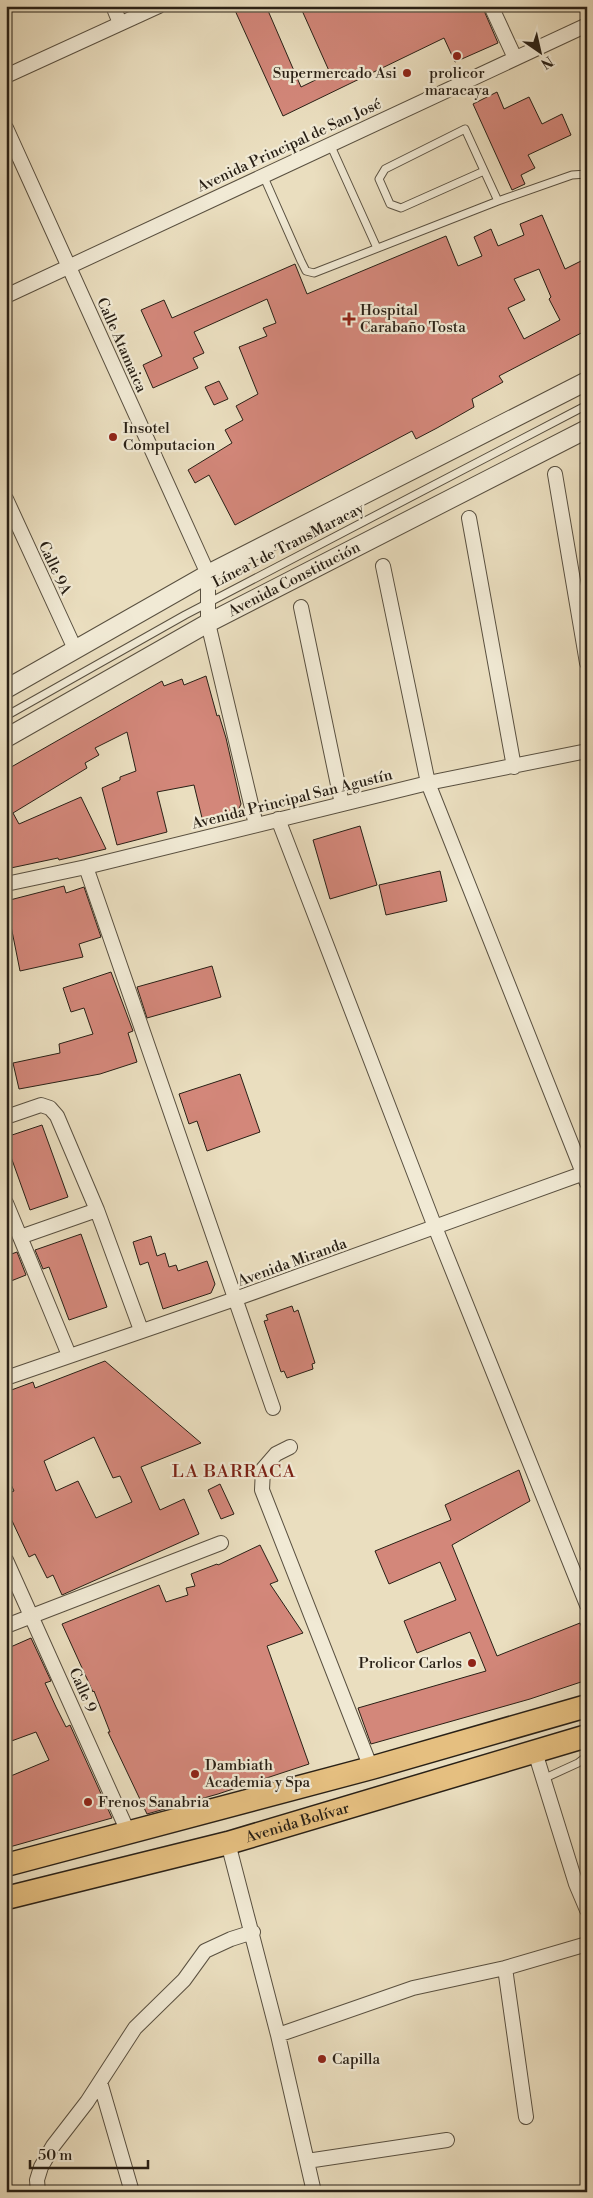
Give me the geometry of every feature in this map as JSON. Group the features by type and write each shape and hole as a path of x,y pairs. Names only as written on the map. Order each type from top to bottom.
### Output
{"main road":[{"name":"Avenida Bolívar","path":"6,1865 371,1768 587,1706"},
{"name":"Avenida Bolívar","path":"6,1898 228,1843 587,1736"}],"street":[{"path":"113,6 120,23"},
{"path":"6,76 159,6"},
{"path":"491,6 515,58"},
{"name":"Avenida Principal de San José","path":"6,296 587,25"},
{"name":"Calle Atamaica","path":"6,128 208,574"},
{"path":"6,689 208,574 587,381"},
{"name":"Avenida Constitución","path":"6,738 208,623 587,429"},
{"path":"555,474 587,663"},
{"name":"Calle 9A","path":"6,499 75,649"},
{"path":"469,518 514,767"},
{"path":"383,566 428,783 585,1176"},
{"path":"208,574 208,623 256,825"},
{"path":"300,607 342,804"},
{"name":"Avenida Principal San Agustín","path":"6,884 86,867 428,783 587,751"},
{"path":"278,819 436,1227 587,1605"},
{"path":"86,867 273,1408"},
{"path":"6,1117 41,1105 50,1108 57,1116 97,1210 142,1330"},
{"name":"Avenida Miranda","path":"6,1378 585,1176"},
{"path":"6,1203 68,1355"},
{"path":"20,1237 97,1210"},
{"path":"290,1446 276,1454 262,1469 262,1490 371,1768"},
{"path":"6,1626 220,1543"},
{"name":"Calle 9","path":"6,1560 128,1834"},
{"path":"535,1752 576,1884 587,1910"},
{"path":"228,1843 278,2035 314,2192"},
{"path":"38,2192 37,2180 53,2146 100,2082 135,2028 184,1980 205,1951 252,1932"},
{"path":"278,2035 412,1988 505,1968 587,1944"},
{"path":"505,1968 526,2117"},
{"path":"100,2082 132,2192"},
{"path":"307,2161 447,2140"}],"lane":[{"path":"484,171 401,208 390,204 379,179 385,169 466,129 498,201"},
{"path":"330,144 377,248"},
{"path":"263,175 306,270 314,274 498,201 572,174 587,174"},
{"name":"Línea 1 de TransMaracay","path":"6,716 208,602 587,405"},
{"path":"543,1779 578,1763 587,1756"}],"building":[{"path":"233,6 266,6 301,87 330,73 300,6 482,6 498,43 455,62 444,38 283,116"},
{"path":"497,92 504,109 529,97 542,124 562,114 571,135 528,155 535,168 521,175 525,184 512,190 473,104"},
{"path":"542,215 565,269 587,258 587,309 581,313 587,323 587,330 499,376 503,382 472,399 474,407 437,428 416,439 412,431 235,525 209,475 195,483 188,470 232,443 225,430 243,420 236,406 258,394 239,347 267,336 263,328 276,323 267,299 194,332 204,353 193,358 198,368 153,388 143,365 162,356 141,310 164,300 172,318 295,264 307,294 446,236 458,266 482,256 474,237 491,229 498,246 524,235 520,224","holes":["539,269 551,297 549,299 560,320 524,339 508,308 525,300 514,279"]},
{"path":"219,381 228,399 214,405 205,387"},
{"path":"206,676 217,716 219,715 226,738 241,804 237,813 203,822 194,785 157,792 167,832 117,845 102,788 120,780 120,777 136,771 127,732 95,748 99,755 85,763 87,768 13,813 19,824 81,797 106,849 59,860 58,858 6,869 6,770 162,681 164,686 182,679 184,685"},
{"path":"360,826 377,885 330,899 313,840"},
{"path":"440,871 447,901 386,915 379,885"},
{"path":"64,886 66,893 84,887 101,937 79,944 83,957 20,971 6,901"},
{"path":"212,966 221,997 147,1018 137,987"},
{"path":"111,972 133,1031 128,1033 137,1062 100,1074 19,1089 13,1063 60,1053 59,1044 93,1034 84,1008 71,1012 63,988"},
{"path":"240,1074 260,1132 207,1151 197,1121 189,1124 179,1094"},
{"path":"42,1125 68,1197 30,1210 6,1143 6,1137"},
{"path":"81,1234 107,1307 69,1320 49,1267 43,1269 35,1250"},
{"path":"151,1236 157,1256 165,1253 169,1267 176,1265 178,1271 207,1261 215,1284 211,1293 163,1309 148,1262 140,1265 133,1242"},
{"path":"17,1252 26,1275 6,1283 6,1256"},
{"path":"292,1306 294,1312 298,1310 315,1363 312,1364 313,1369 287,1378 284,1371 281,1372 264,1321 268,1320 266,1315"},
{"path":"105,1361 201,1443 141,1467 160,1510 184,1499 199,1534 62,1595 53,1575 47,1578 35,1554 29,1557 6,1508 6,1494 14,1491 6,1474 6,1392 33,1382 35,1388","holes":["94,1437 113,1478 120,1476 132,1502 96,1518 78,1481 56,1491 44,1461"]},
{"path":"519,1470 530,1501 452,1545 497,1656 580,1623 587,1640 587,1680 530,1699 371,1744 358,1708 486,1671 470,1632 417,1653 404,1621 456,1600 440,1562 389,1584 375,1551 451,1520 445,1505"},
{"path":"220,1484 234,1514 221,1519 208,1490"},
{"path":"260,1545 278,1581 270,1584 303,1633 267,1646 309,1764 218,1794 147,1814 108,1732 110,1732 94,1691 62,1624 159,1585 166,1602 188,1595 186,1588 195,1586 191,1574 218,1565"},
{"path":"31,1638 51,1681 45,1683 66,1727 70,1725 112,1818 6,1848 6,1778 49,1760 36,1732 6,1743 6,1649"}],"place":[{"name":"prolicor maracaya","path":"457,56"},
{"name":"Supermercado Asi","path":"407,73"},
{"name":"Hospital Carabaño Tosta","path":"349,319"},
{"name":"Insotel Computacion","path":"113,437"},
{"name":"Prolicor Carlos","path":"472,1663"},
{"name":"Dambiath Academia y Spa","path":"195,1774"},
{"name":"Frenos Sanabria","path":"88,1802"},
{"name":"Capilla","path":"322,2059"}],"district":[{"name":"LA BARRACA","path":"234,1471"}]}
